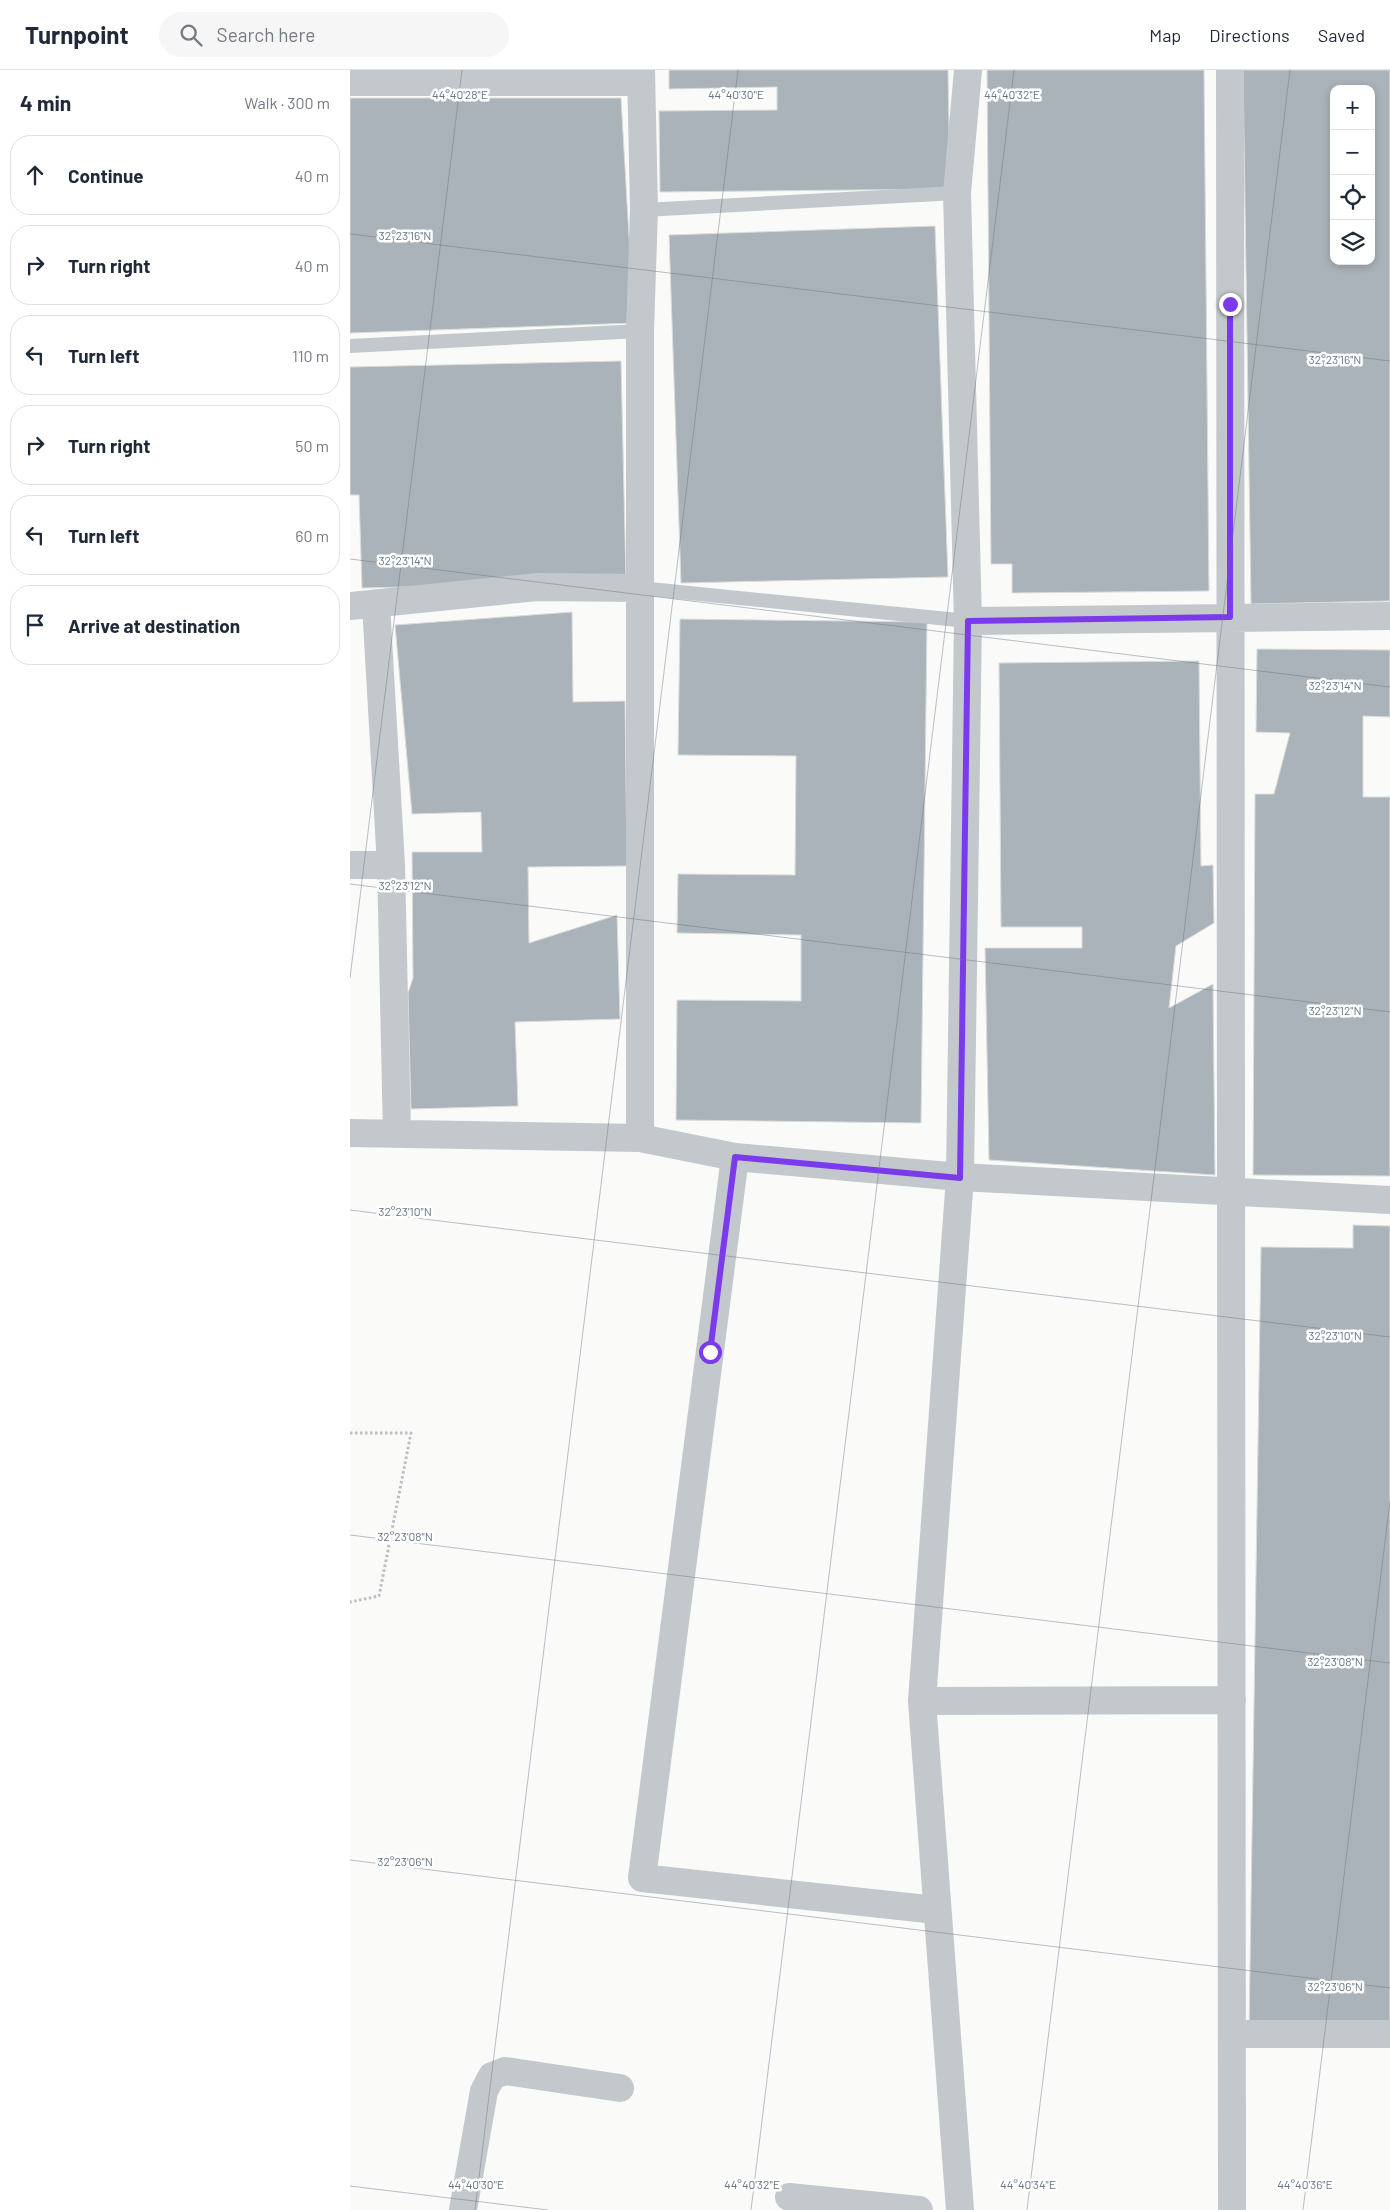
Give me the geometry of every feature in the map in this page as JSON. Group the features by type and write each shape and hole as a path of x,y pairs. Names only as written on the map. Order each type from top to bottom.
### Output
{"street":[{"path":"960,2210 936,1910 922,1701 960,1178 968,621 957,193 968,70"},
{"path":"1230,70 1232,2210"},
{"path":"362,78 641,76 644,210 640,331 640,1138"},
{"path":"397,1134 391,864 363,605 538,588 640,588"},
{"path":"968,621 1390,616"},
{"path":"350,864 391,864"},
{"path":"350,1133 640,1138 735,1157 960,1178 1390,1200"},
{"path":"735,1157 642,1878 936,1910"},
{"path":"922,1701 1232,1700"},
{"path":"1232,2034 1390,2034"},
{"path":"463,2210 484,2091 492,2076 505,2071 620,2088"},
{"path":"790,2197 919,2210"}],"lane":[{"path":"644,210 957,193"},
{"path":"350,346 640,331"},
{"path":"640,588 968,621"}],"path":[{"path":"350,1433 411,1433 379,1596 350,1602"}],"building":[{"path":"669,70 948,70 950,189 660,192 659,111 777,110 777,87 669,89"},
{"path":"987,70 1204,70 1209,591 1012,593 1012,564 991,564"},
{"path":"1243,70 1390,70 1390,601 1251,604"},
{"path":"350,98 621,98 634,323 350,333"},
{"path":"935,226 948,577 681,583 669,235"},
{"path":"621,361 626,582 362,588 359,495 350,495 350,367"},
{"path":"572,612 573,702 625,701 627,866 528,867 529,943 617,915 620,1019 515,1022 518,1106 411,1109 408,993 413,978 412,852 482,852 481,812 412,814 395,625"},
{"path":"680,619 927,622 921,1123 676,1120 677,1000 801,1001 801,935 677,933 678,874 795,875 796,756 678,755"},
{"path":"1257,649 1390,650 1390,717 1363,716 1363,797 1390,797 1390,1176 1253,1175 1255,794 1274,794 1290,733 1256,732"},
{"path":"1199,661 1201,866 1213,865 1214,923 1176,946 1169,1008 1213,984 1215,1175 989,1160 985,948 1082,948 1082,927 1001,927 999,663"},
{"path":"1353,1225 1390,1226 1390,2032 1249,2030 1261,1247 1353,1248"}],"route":[{"path":"710,1352 735,1157 960,1178 968,621 1230,617 1230,304"}]}
